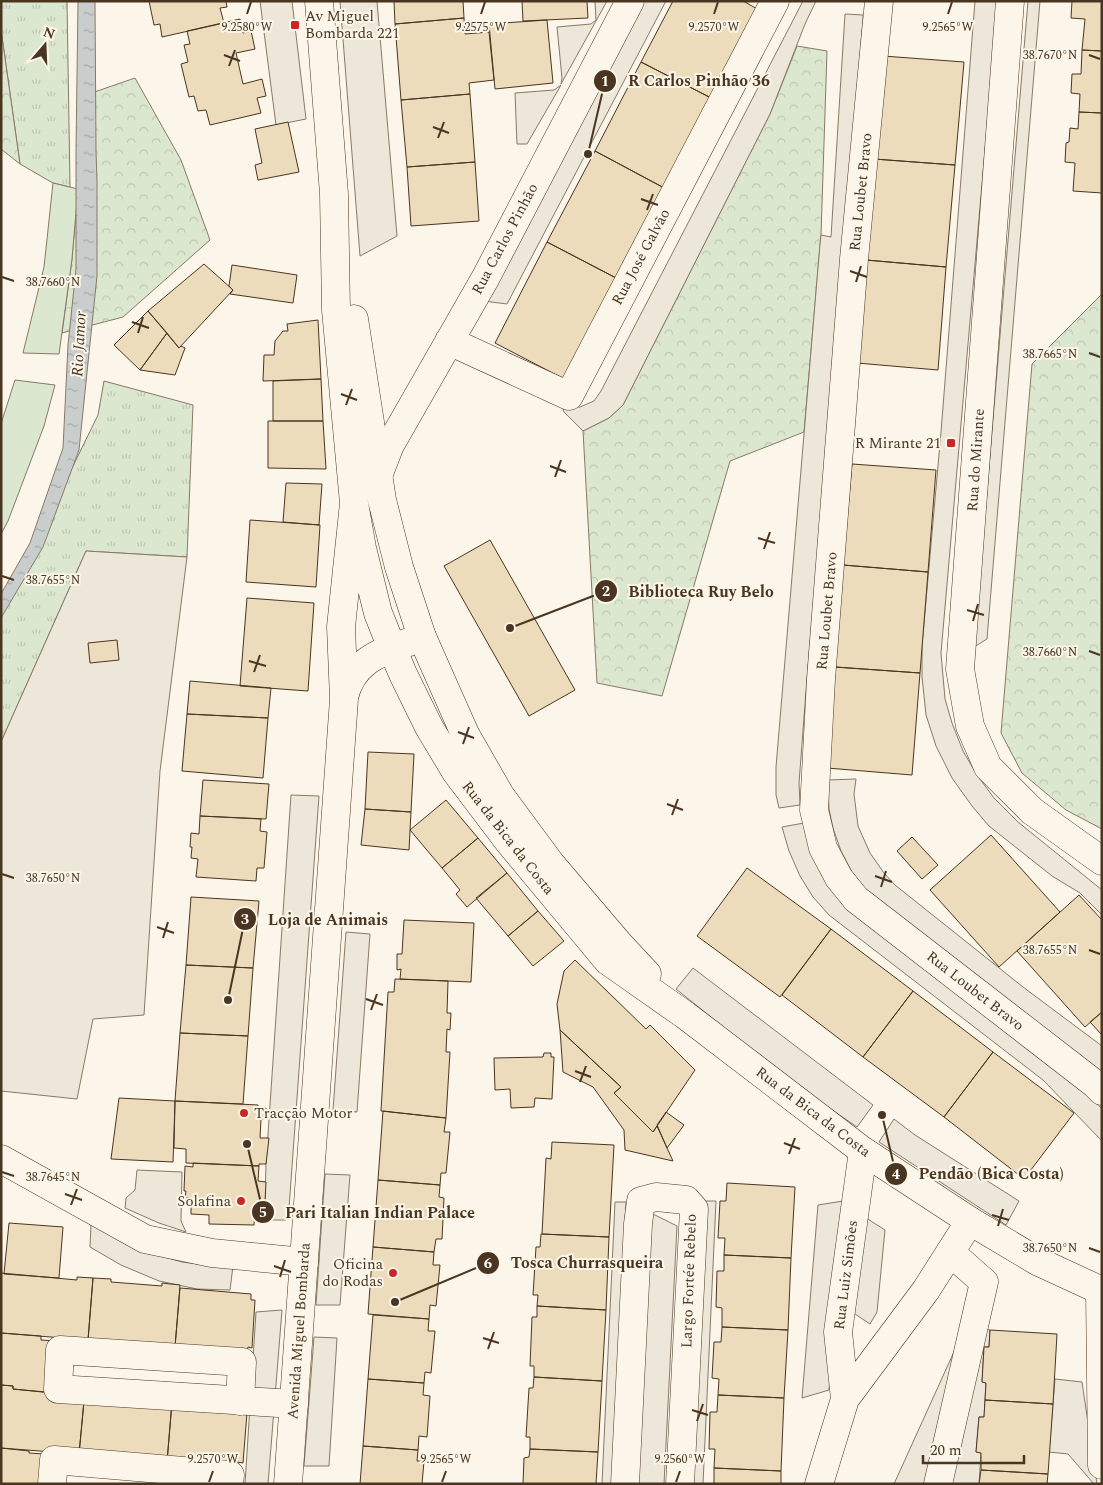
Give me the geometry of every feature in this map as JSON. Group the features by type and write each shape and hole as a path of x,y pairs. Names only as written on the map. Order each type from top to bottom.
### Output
{"street":[{"name":"Avenida Miguel Bombarda","path":"320,1 334,194 336,310 354,504 362,548 378,613 392,648"},
{"name":"Rua Carlos Pinhão","path":"378,476 390,445 486,277 630,1"},
{"name":"Rua José Galvão","path":"449,341 569,396 775,1"},
{"name":"Rua Loubet Bravo","path":"879,1 854,259 821,679 814,810 824,848 839,878 856,899 1096,1084 1102,1091"},
{"name":"Rua do Mirante","path":"1010,1 960,669 970,726 988,767 1032,811 1102,861"},
{"name":"Avenida Miguel Bombarda","path":"334,194 382,500 399,567 422,636 392,648 360,665 352,676 344,699"},
{"name":"Avenida Miguel Bombarda","path":"288,1484 344,699 341,627 354,504"},
{"name":"Rua da Bica da Costa","path":"422,636 465,734 500,795 552,864 619,944 685,1015"},
{"name":"Rua da Bica da Costa","path":"392,648 429,727 456,772 509,842 608,961 685,1015 863,1151 970,1221 1037,1261 1101,1291"},
{"name":"Rua Luiz Simões","path":"845,1399 838,1332 863,1151"},
{"path":"1,1160 145,1239 212,1253 304,1262"},
{"name":"Largo Fortée Rebelo","path":"625,1484 638,1224 641,1201 656,1197 686,1200 694,1209 680,1484"},
{"name":"Rua Luiz Simões","path":"819,1484 845,1399 926,1290 970,1221"},
{"path":"938,1484 984,1282 950,1252"},
{"path":"1101,1291 1102,1459"},
{"path":"838,1332 860,1355 876,1355"},
{"path":"240,1401 242,1362 60,1350 58,1389 240,1401 294,1404"},
{"path":"52,1484 54,1460 230,1475 229,1484"}],"green space":[{"path":"1,1 67,1 70,187 53,183 20,164 1,30"},
{"path":"1,30 20,164 1,149"},
{"path":"797,46 827,51 821,235 804,432 730,461 662,696 597,683 583,431 609,418 623,405 770,114"},
{"path":"135,78 181,160 210,240 123,317 62,333 72,259 78,189 80,97"},
{"path":"53,183 78,189 72,259 59,354 23,353 44,267"},
{"path":"1102,294 1102,829 1066,810 1022,773 1001,733 1032,364"},
{"path":"15,380 55,385 44,426 8,521 1,534 1,424"},
{"path":"104,381 193,405 187,557 86,551 1,742 1,613 98,415"}],"shaded area":[{"path":"260,1 292,1 306,119 276,125"},
{"path":"340,1 377,1 397,236 360,256"},
{"path":"595,1 607,1 561,84 557,27 591,24 596,20"},
{"path":"641,1 666,1 507,304 484,301"},
{"path":"803,1 816,1 805,24 770,114 623,405 609,418 583,431 564,412 566,404 580,407 594,401 601,391"},
{"path":"975,1 998,1 941,653 945,699 963,751 977,775 994,798 1018,822 1102,890 1102,915 1080,893 1052,876 989,826 952,778 936,746 926,715 922,677 922,646"},
{"path":"1028,1 1040,1 987,639 974,647"},
{"path":"845,14 863,15 863,20 806,691 799,783 800,805 779,808 776,795 776,767 820,244 821,235 831,237"},
{"path":"561,85 527,144 517,144 515,93 554,90"},
{"path":"86,551 187,557 160,771 144,1015 93,1019 77,1099 1,1091 1,742"},
{"path":"856,779 854,794 858,826 870,853 884,873 895,885 1023,987 1102,1046 1102,1075 866,890 852,872 841,851 829,809 828,780"},
{"path":"291,795 319,796 289,1208 286,1220 263,1220 265,1201"},
{"path":"804,823 809,844 1092,1098 1102,1109 1102,1141 1043,1080 829,915 813,897 800,876 789,851 782,827"},
{"path":"346,932 370,934 357,1112 333,1110"},
{"path":"693,968 873,1105 857,1127 800,1088 676,989"},
{"path":"894,1119 915,1135 1019,1201 1006,1225 879,1142"},
{"path":"137,1170 182,1172 181,1221 186,1232 159,1223 125,1208 126,1198 135,1190"},
{"path":"325,1174 350,1175 340,1305 316,1305"},
{"path":"702,1201 716,1201 703,1484 689,1484"},
{"path":"843,1201 829,1390 802,1398 818,1205"},
{"path":"615,1202 626,1202 613,1484 602,1484"},
{"path":"651,1213 677,1226 664,1484 638,1484"},
{"path":"860,1214 885,1230 877,1312 870,1324 852,1312"},
{"path":"91,1224 161,1256 182,1262 233,1266 230,1290 197,1289 159,1281 121,1265 90,1247"},
{"path":"282,1310 268,1484 245,1484 256,1312"},
{"path":"967,1323 990,1330 989,1347 984,1347 982,1382 986,1383 984,1417 979,1417 976,1452 981,1453 979,1484 894,1484"},
{"path":"314,1337 337,1338 329,1466 304,1466"},
{"path":"1055,1379 1082,1382 1097,1484 1094,1484 1068,1454 1049,1452"}],"water":[{"name":"Rio Jamor","path":"78,1 95,1 97,182 97,276 79,450 43,547 1,618 1,594 30,543 63,448 68,345 76,269"}],"building":[{"path":"149,1 226,1 227,7 220,8 224,23 162,37 160,24 154,25"},
{"path":"394,1 463,1 464,18 395,24"},
{"path":"522,1 587,1 588,18 523,21"},
{"path":"673,1 743,1 761,11 715,100 641,62"},
{"path":"1072,1 1102,1 1102,51 1082,50 1085,19 1071,18"},
{"path":"464,18 465,34 489,32 494,80 469,83 470,94 401,100 395,24"},
{"path":"240,19 243,33 251,31 255,49 236,53 243,84 262,79 266,96 257,98 261,113 210,125 206,110 198,111 194,96 189,97 181,64 188,62 184,45 190,44 187,31"},
{"path":"547,20 553,83 495,89 489,24"},
{"path":"1082,50 1102,51 1102,113 1079,112 1080,94 1071,93 1072,74 1081,74"},
{"path":"883,56 964,62 955,165 874,159"},
{"path":"641,62 715,100 668,190 595,151"},
{"path":"470,94 475,162 407,167 401,100"},
{"path":"1079,112 1102,113 1102,193 1073,191 1075,163 1065,162 1066,143 1069,142 1070,128 1078,129"},
{"path":"288,122 299,172 258,180 255,165 262,163 255,129"},
{"path":"595,151 668,190 620,280 547,242"},
{"path":"874,159 955,165 946,267 866,260"},
{"path":"475,162 479,221 411,226 407,167"},
{"path":"547,242 620,280 568,381 495,343"},
{"path":"866,260 946,267 938,370 857,363"},
{"path":"204,264 233,290 179,348 148,311"},
{"path":"232,265 297,275 293,303 230,294 233,290 229,286"},
{"path":"148,311 167,333 140,370 114,345"},
{"path":"318,320 321,379 263,381 264,355 274,355 275,341 283,331 288,331 287,324"},
{"path":"167,333 179,348 181,346 185,348 175,375 140,370"},
{"path":"321,379 323,421 273,421 273,381"},
{"path":"268,421 323,421 326,469 268,468"},
{"path":"852,464 936,470 928,572 843,565"},
{"path":"286,483 322,484 319,525 283,522"},
{"path":"250,520 320,525 316,587 246,582"},
{"path":"490,540 575,690 529,716 444,566"},
{"path":"843,565 928,572 920,673 835,667"},
{"path":"247,598 314,603 308,691 240,686"},
{"path":"117,640 119,660 90,663 88,643"},
{"path":"835,667 920,673 912,775 827,768"},
{"path":"190,681 271,688 268,718 187,714"},
{"path":"187,714 268,718 263,778 182,771"},
{"path":"368,752 414,754 411,812 365,809"},
{"path":"203,780 269,784 266,819 200,816"},
{"path":"446,800 478,838 442,868 410,830"},
{"path":"365,809 411,812 409,850 361,845"},
{"path":"200,816 261,819 260,831 267,832 264,868 257,868 256,881 196,877 198,859 191,858 192,847 190,847 191,833 199,834"},
{"path":"991,835 1060,912 999,967 930,890"},
{"path":"912,837 938,865 922,879 897,851"},
{"path":"478,838 507,873 467,907 456,894 460,890 442,868"},
{"path":"747,868 831,929 780,997 697,936"},
{"path":"507,873 538,911 508,936 476,898"},
{"path":"1079,895 1102,920 1102,1012 1085,1027 1017,951"},
{"path":"191,897 259,901 253,968 186,965"},
{"path":"538,911 564,941 533,966 508,936"},
{"path":"404,920 474,923 471,982 400,979 401,969 397,970 397,954 402,954"},
{"path":"831,929 913,991 863,1057 782,995"},
{"path":"575,960 646,1029 650,1025 695,1070 653,1132 614,1093 621,1087 560,1030 557,1004 564,971"},
{"path":"186,965 253,968 248,1036 180,1033"},
{"path":"395,979 448,981 447,1013 451,1013 450,1030 447,1029 446,1052 450,1052 446,1118 381,1111 388,992 394,992"},
{"path":"913,991 993,1052 944,1117 863,1057"},
{"path":"1102,1012 1102,1035 1090,1022"},
{"path":"560,1030 621,1087 614,1093 653,1132 657,1126 673,1161 625,1150 624,1130 593,1087 563,1072"},
{"path":"180,1033 248,1036 243,1104 175,1101"},
{"path":"993,1052 1074,1113 1024,1179 944,1117"},
{"path":"544,1053 551,1053 551,1057 554,1057 552,1099 535,1098 534,1107 511,1108 510,1089 495,1090 494,1058 543,1057"},
{"path":"119,1098 175,1101 173,1162 111,1159"},
{"path":"175,1101 258,1105 258,1108 266,1108 265,1119 261,1119 260,1138 269,1138 266,1164 259,1164 259,1166 186,1163 186,1149 174,1148"},
{"path":"383,1111 446,1118 444,1132 450,1132 446,1173 441,1173 440,1185 378,1180"},
{"path":"666,1112 684,1125 667,1148 657,1125"},
{"path":"552,1142 614,1145 609,1237 542,1234 546,1158 551,1159"},
{"path":"193,1163 259,1166 258,1181 266,1182 265,1202 263,1202 263,1209 255,1208 254,1225 209,1224 209,1215 191,1214 191,1198 185,1198 186,1191 184,1191 185,1166 193,1167"},
{"path":"378,1180 440,1185 439,1197 444,1198 442,1239 436,1239 434,1252 373,1247"},
{"path":"727,1183 795,1187 791,1258 724,1255 725,1238 718,1238 720,1201 726,1201"},
{"path":"9,1223 63,1227 59,1278 4,1274"},
{"path":"541,1234 609,1237 606,1310 537,1306 538,1295 533,1295 536,1247 540,1247"},
{"path":"373,1247 434,1252 433,1265 440,1265 436,1306 430,1305 429,1319 368,1314"},
{"path":"724,1255 791,1258 788,1330 722,1327 722,1308 716,1307 717,1271 724,1271"},
{"path":"1,1273 77,1280 77,1277 93,1278 88,1340 1,1333"},
{"path":"93,1278 111,1279 111,1282 162,1286 162,1283 180,1285 175,1347 88,1340"},
{"path":"180,1288 251,1294 251,1300 255,1300 252,1348 248,1347 247,1353 175,1347"},
{"path":"537,1306 606,1310 602,1381 534,1377 534,1366 530,1366 532,1317 537,1317"},
{"path":"373,1315 429,1319 428,1331 435,1331 431,1373 425,1372 424,1383 368,1379"},
{"path":"722,1327 788,1330 784,1398 718,1395 719,1379 712,1378 714,1342 721,1342"},
{"path":"990,1330 1057,1334 1053,1404 985,1400 986,1383 982,1382 984,1347 989,1347"},
{"path":"1,1333 41,1336 41,1340 56,1341 52,1393 13,1389 13,1386 1,1385"},
{"path":"534,1377 602,1381 598,1452 530,1449 530,1437 526,1437 529,1388 533,1388"},
{"path":"368,1379 424,1383 423,1395 430,1396 427,1437 419,1436 418,1450 363,1446"},
{"path":"1,1385 13,1386 13,1389 67,1394 85,1390 79,1454 1,1448"},
{"path":"85,1391 172,1402 167,1462 79,1454"},
{"path":"718,1395 784,1398 781,1471 714,1468 715,1449 709,1449 710,1412 717,1412"},
{"path":"985,1400 1053,1404 1048,1474 981,1470 981,1453 976,1452 979,1417 984,1417"},
{"path":"172,1402 247,1413 243,1463 237,1462 237,1466 167,1462"},
{"path":"363,1446 418,1450 417,1461 424,1461 422,1484 360,1484"},
{"path":"1,1448 44,1454 41,1484 1,1484"},
{"path":"530,1449 598,1452 596,1484 523,1484 524,1458 529,1457"},
{"path":"714,1468 781,1471 781,1484 714,1484"},
{"path":"981,1470 1048,1474 1047,1484 979,1484"}],"place":[{"name":"Av Miguel Bombarda 221","path":"295,25"},
{"name":"R Carlos Pinhão 36","path":"588,154"},
{"name":"R Mirante 21","path":"951,443"},
{"name":"Biblioteca Ruy Belo","path":"510,628"},
{"name":"Loja de Animais","path":"228,1000"},
{"name":"Tracção Motor","path":"244,1113"},
{"name":"Pendão (Bica Costa)","path":"882,1115"},
{"name":"Pari Italian Indian Palace","path":"247,1144"},
{"name":"Solafina","path":"241,1201"},
{"name":"Oficina do Rodas","path":"393,1273"},
{"name":"Tosca Churrasqueira","path":"395,1302"}]}
